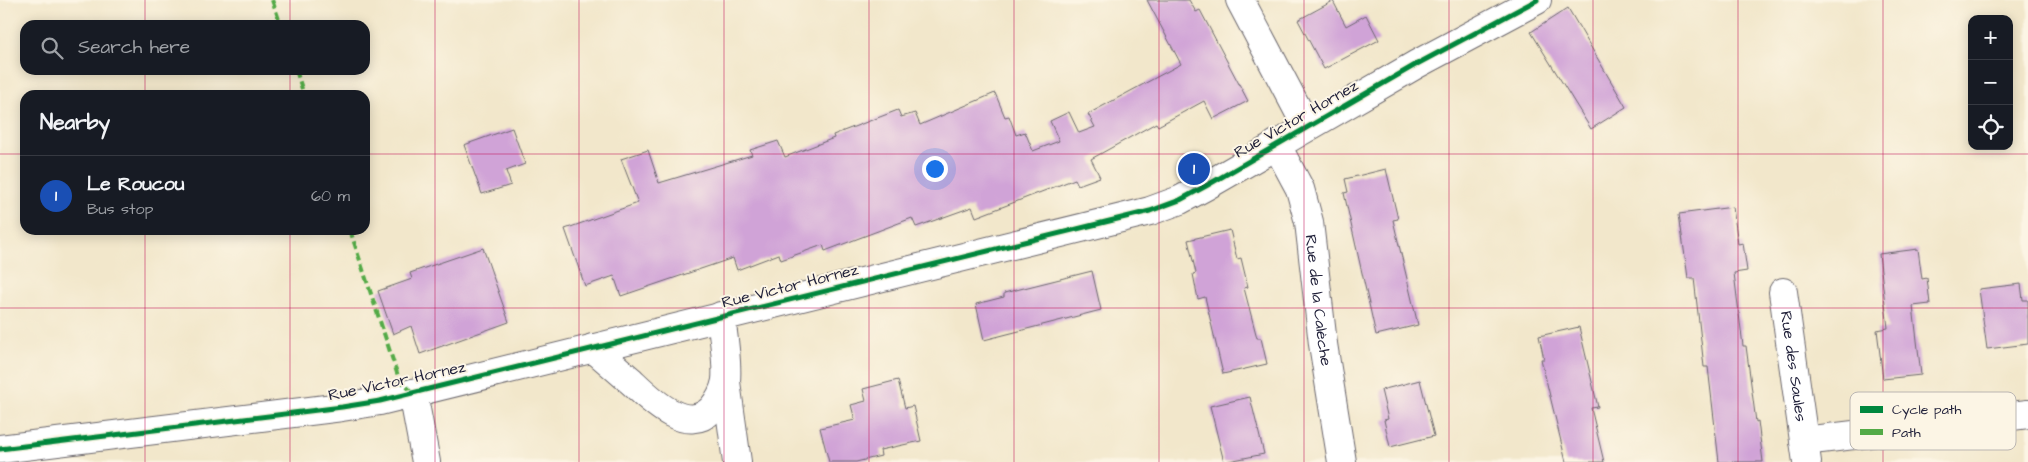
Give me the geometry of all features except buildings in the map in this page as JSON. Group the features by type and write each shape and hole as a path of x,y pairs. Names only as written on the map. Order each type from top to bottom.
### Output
{"street":[{"path":"1240,0 1307,127"},
{"name":"Rue Victor Hornez","path":"0,449 342,407 413,393 1150,211 1193,193 1417,64 1537,0"},
{"name":"Rue de la Calèche","path":"1276,144 1300,189 1309,222 1324,352 1342,462"},
{"name":"Rue des Saules","path":"1784,292 1806,451 1850,444"},
{"path":"721,316 726,382 737,462"},
{"path":"593,348 654,402 682,418 697,418 705,414 716,403 726,382"},
{"path":"413,393 426,462"}],"marked path":[{"path":"272,0 279,20"},
{"path":"298,75 302,90"},
{"path":"352,235 399,379 413,393"}],"cycle path":[{"path":"0,449 380,401 1150,211 1180,200 1206,186 1417,64 1537,0"}],"place":[{"name":"Le Roucou","path":"1194,169"}]}
